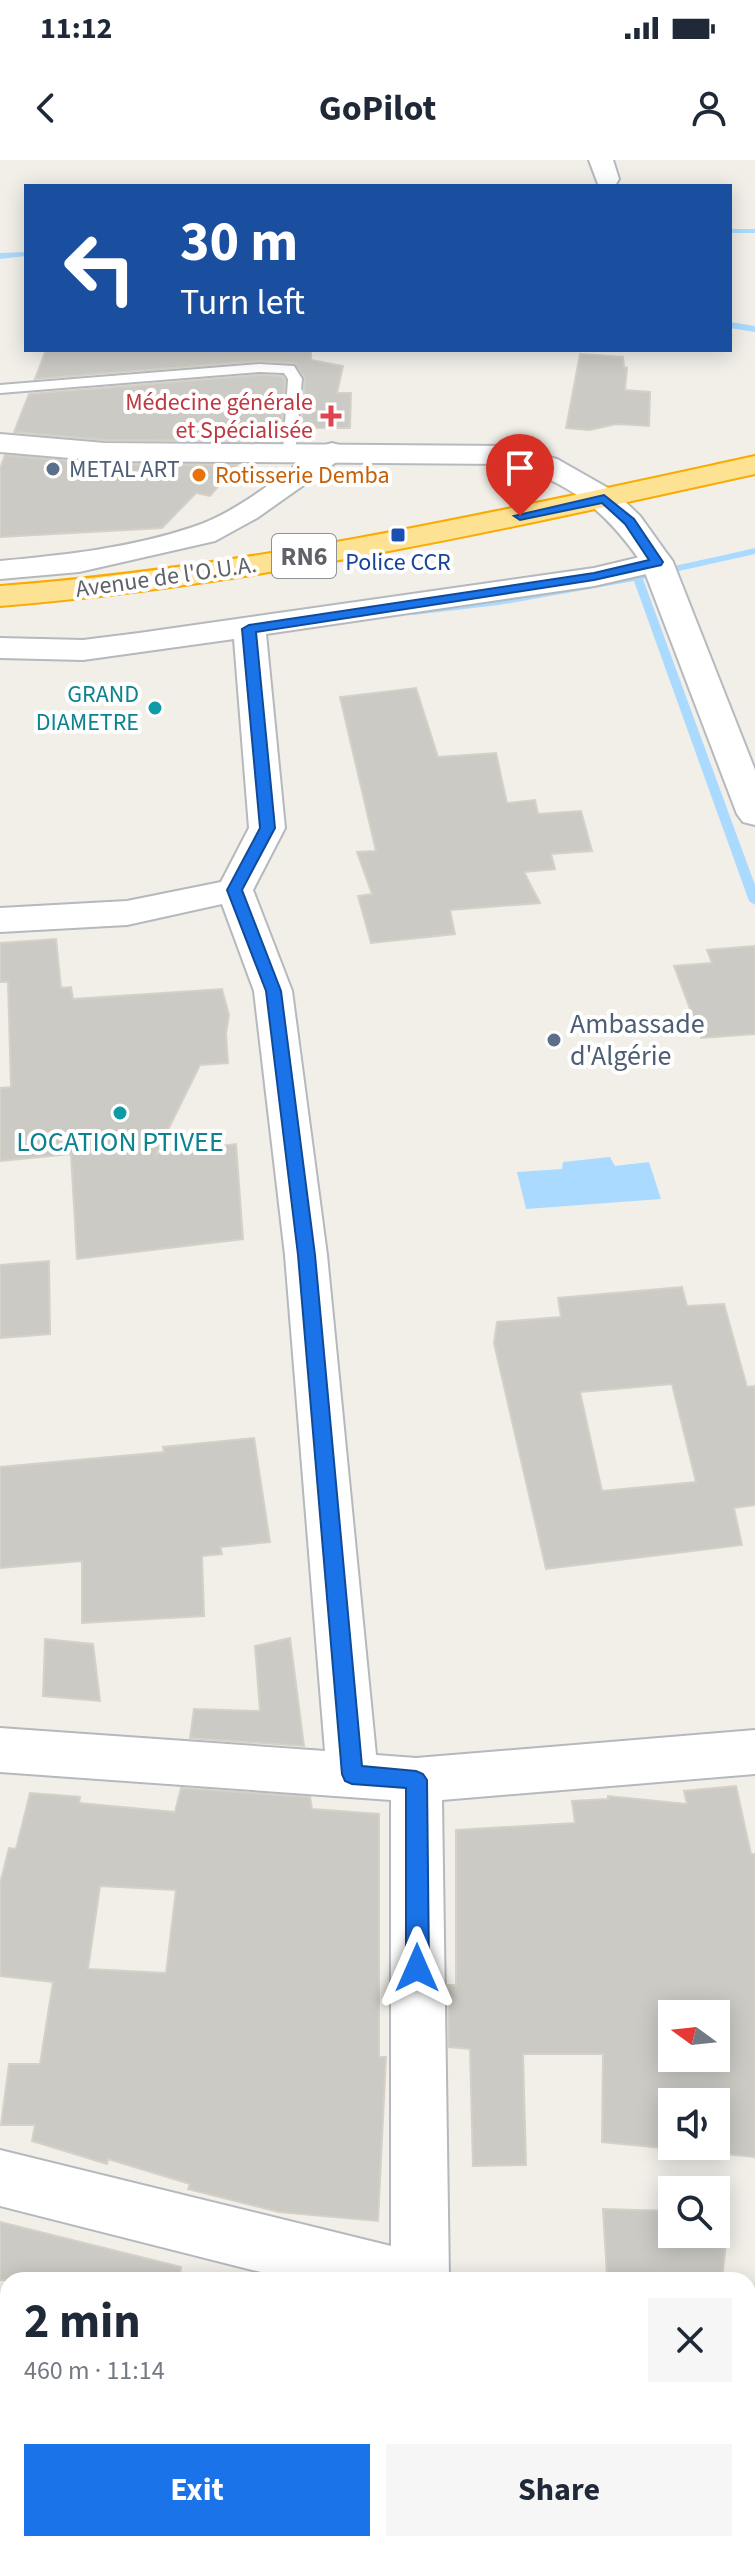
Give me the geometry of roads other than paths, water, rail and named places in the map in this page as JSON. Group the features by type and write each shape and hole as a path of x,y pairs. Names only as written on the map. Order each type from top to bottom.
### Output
{"highway":[{"name":"Avenue de l'O.U.A.","path":"612,516 755,465"},
{"name":"Avenue de l'O.U.A.","path":"0,596 94,587 612,516 755,491"},
{"name":"Avenue de l'O.U.A.","path":"0,618 162,604 345,578"}],"street":[{"path":"0,443 105,452 332,452 526,458 547,465 612,516 657,562 755,814"},
{"name":"Avenue de l'O.U.A.","path":"0,570 79,563 204,534 246,512 332,452"},
{"path":"0,648 83,650 249,629 594,577 657,562"},
{"path":"249,629 267,828 235,890 273,991 306,1255 352,1774"},
{"path":"0,920 127,913 235,890"},
{"path":"0,1750 416,1780 755,1752"},
{"path":"416,1780 420,2272"},
{"path":"0,2178 376,2272"}],"lane":[{"path":"0,389 259,368 289,369 295,379 290,452"}],"water":[{"path":"610,1157 615,1166 649,1162 661,1199 526,1209 517,1172 562,1169 563,1162"}],"waterway":[{"path":"732,231 755,231"},
{"path":"0,256 24,254"},
{"path":"732,325 755,329"},
{"path":"413,612 585,588 755,551"},
{"path":"638,579 755,901"}],"place":[{"name":"Médecine générale et Spécialisée","path":"331,416"},
{"name":"METAL ART","path":"53,469"},
{"name":"Rotisserie Demba","path":"199,475"},
{"name":"Police CCR","path":"398,535"},
{"name":"GRAND DIAMETRE","path":"155,708"},
{"name":"Ambassade d'Algérie","path":"554,1040"},
{"name":"LOCATION PTIVEE","path":"120,1113"}]}
